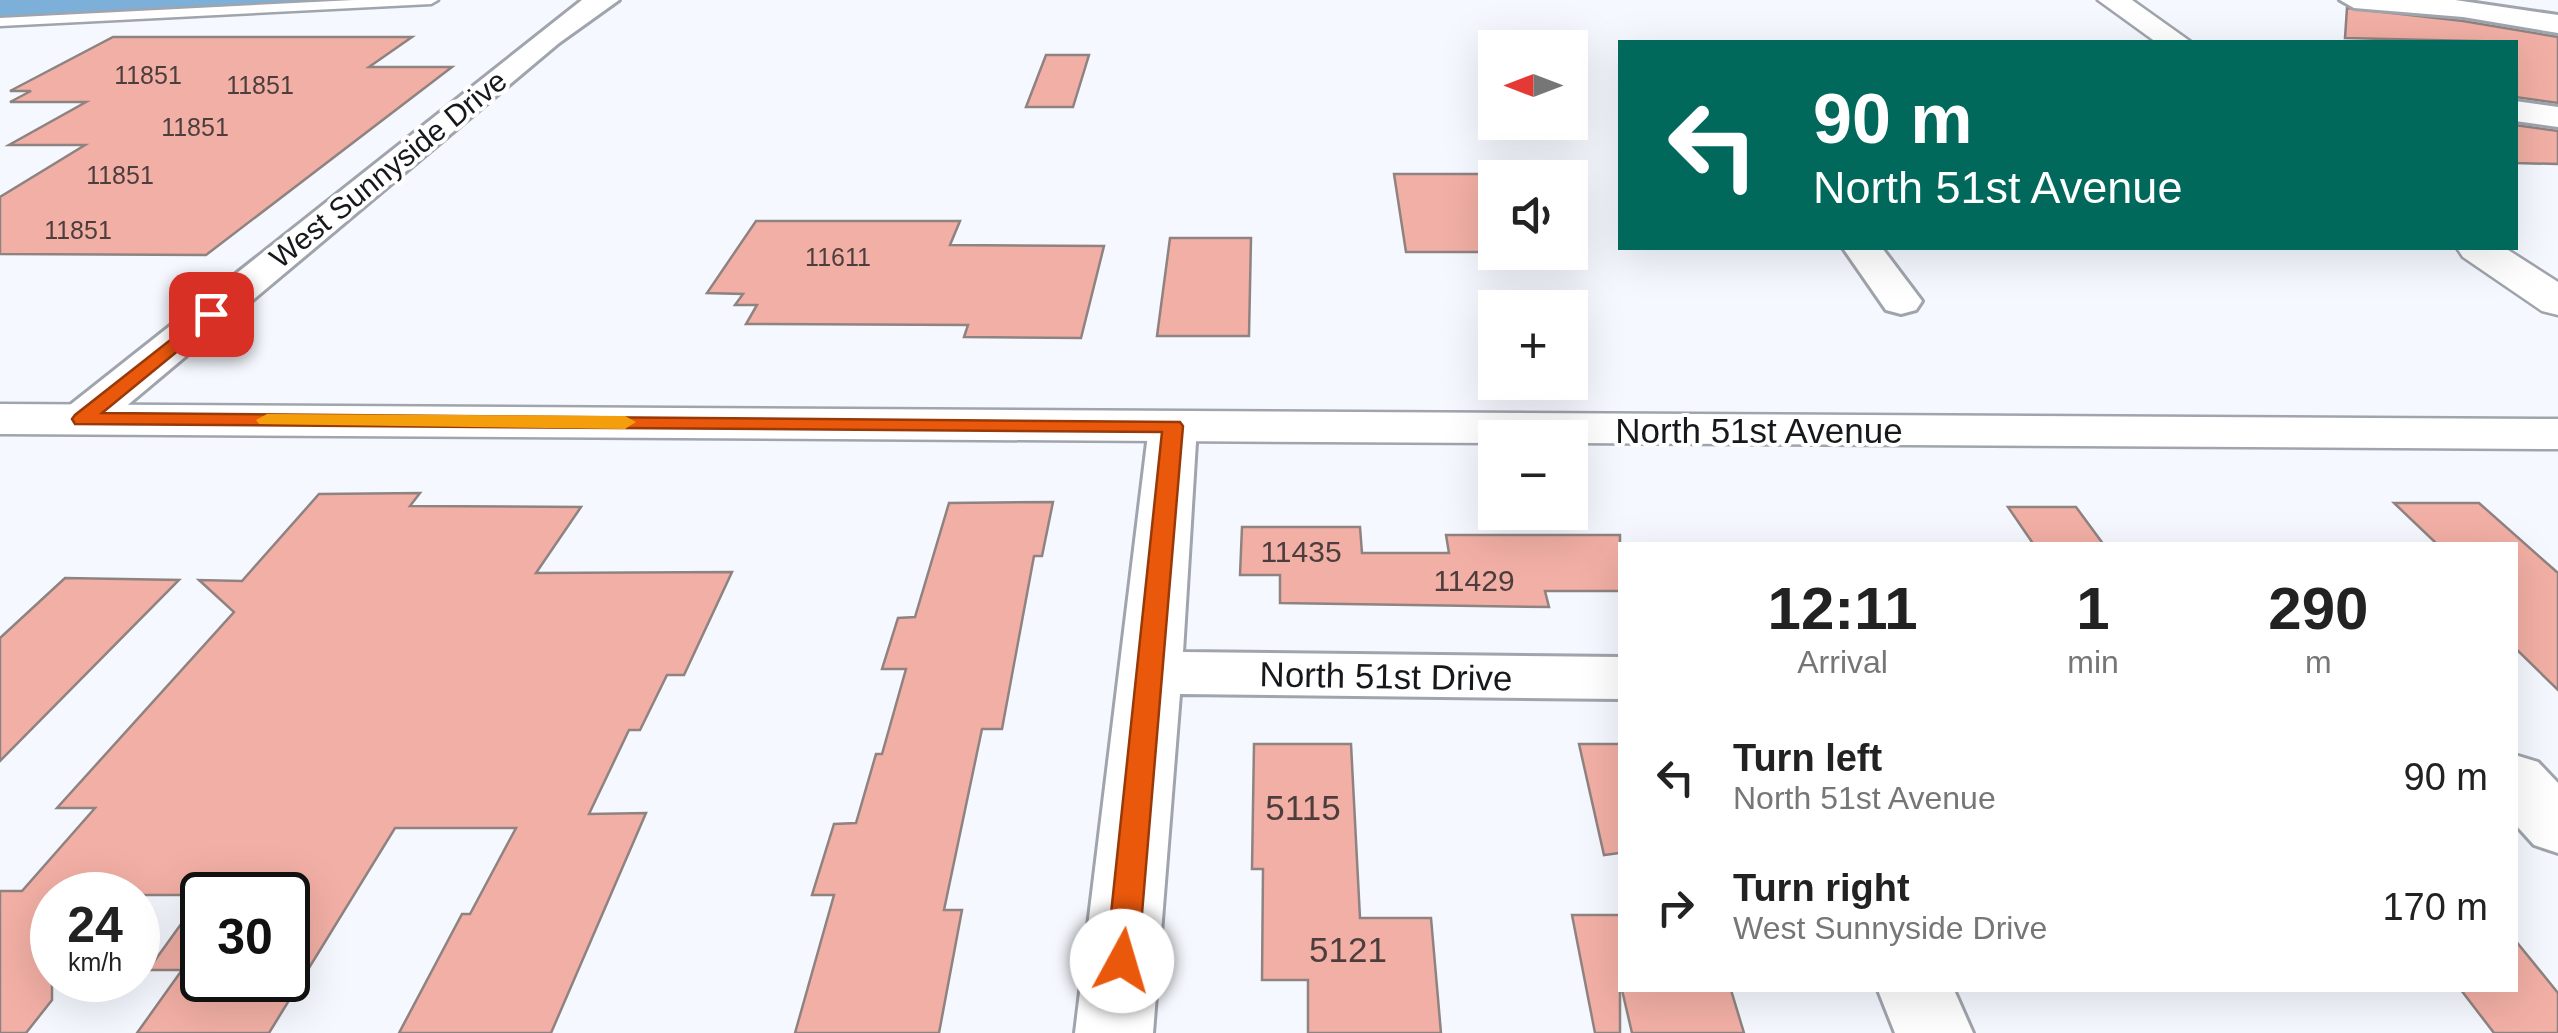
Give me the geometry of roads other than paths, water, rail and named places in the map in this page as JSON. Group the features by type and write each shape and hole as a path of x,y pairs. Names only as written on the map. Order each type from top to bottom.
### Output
{"main road":[{"path":"2112,0 2173,40"},
{"path":"2481,250 2558,302"},
{"name":"North 51st Avenue","path":"0,419 2558,434"}],"street":[{"name":"West Sunnyside Drive","path":"82,419 559,29 605,0"},
{"path":"2354,0 2463,9 2558,24"},
{"path":"2518,111 2558,116"},
{"path":"1863,250 1901,301"},
{"path":"1114,1033 1173,426"},
{"name":"North 51st Drive","path":"1152,673 1618,678"},
{"path":"2518,783 2558,826"},
{"path":"1917,992 1934,1033"}],"lane":[{"path":"0,22 431,0"}],"water":[{"path":"0,0 370,0 0,19"}]}
